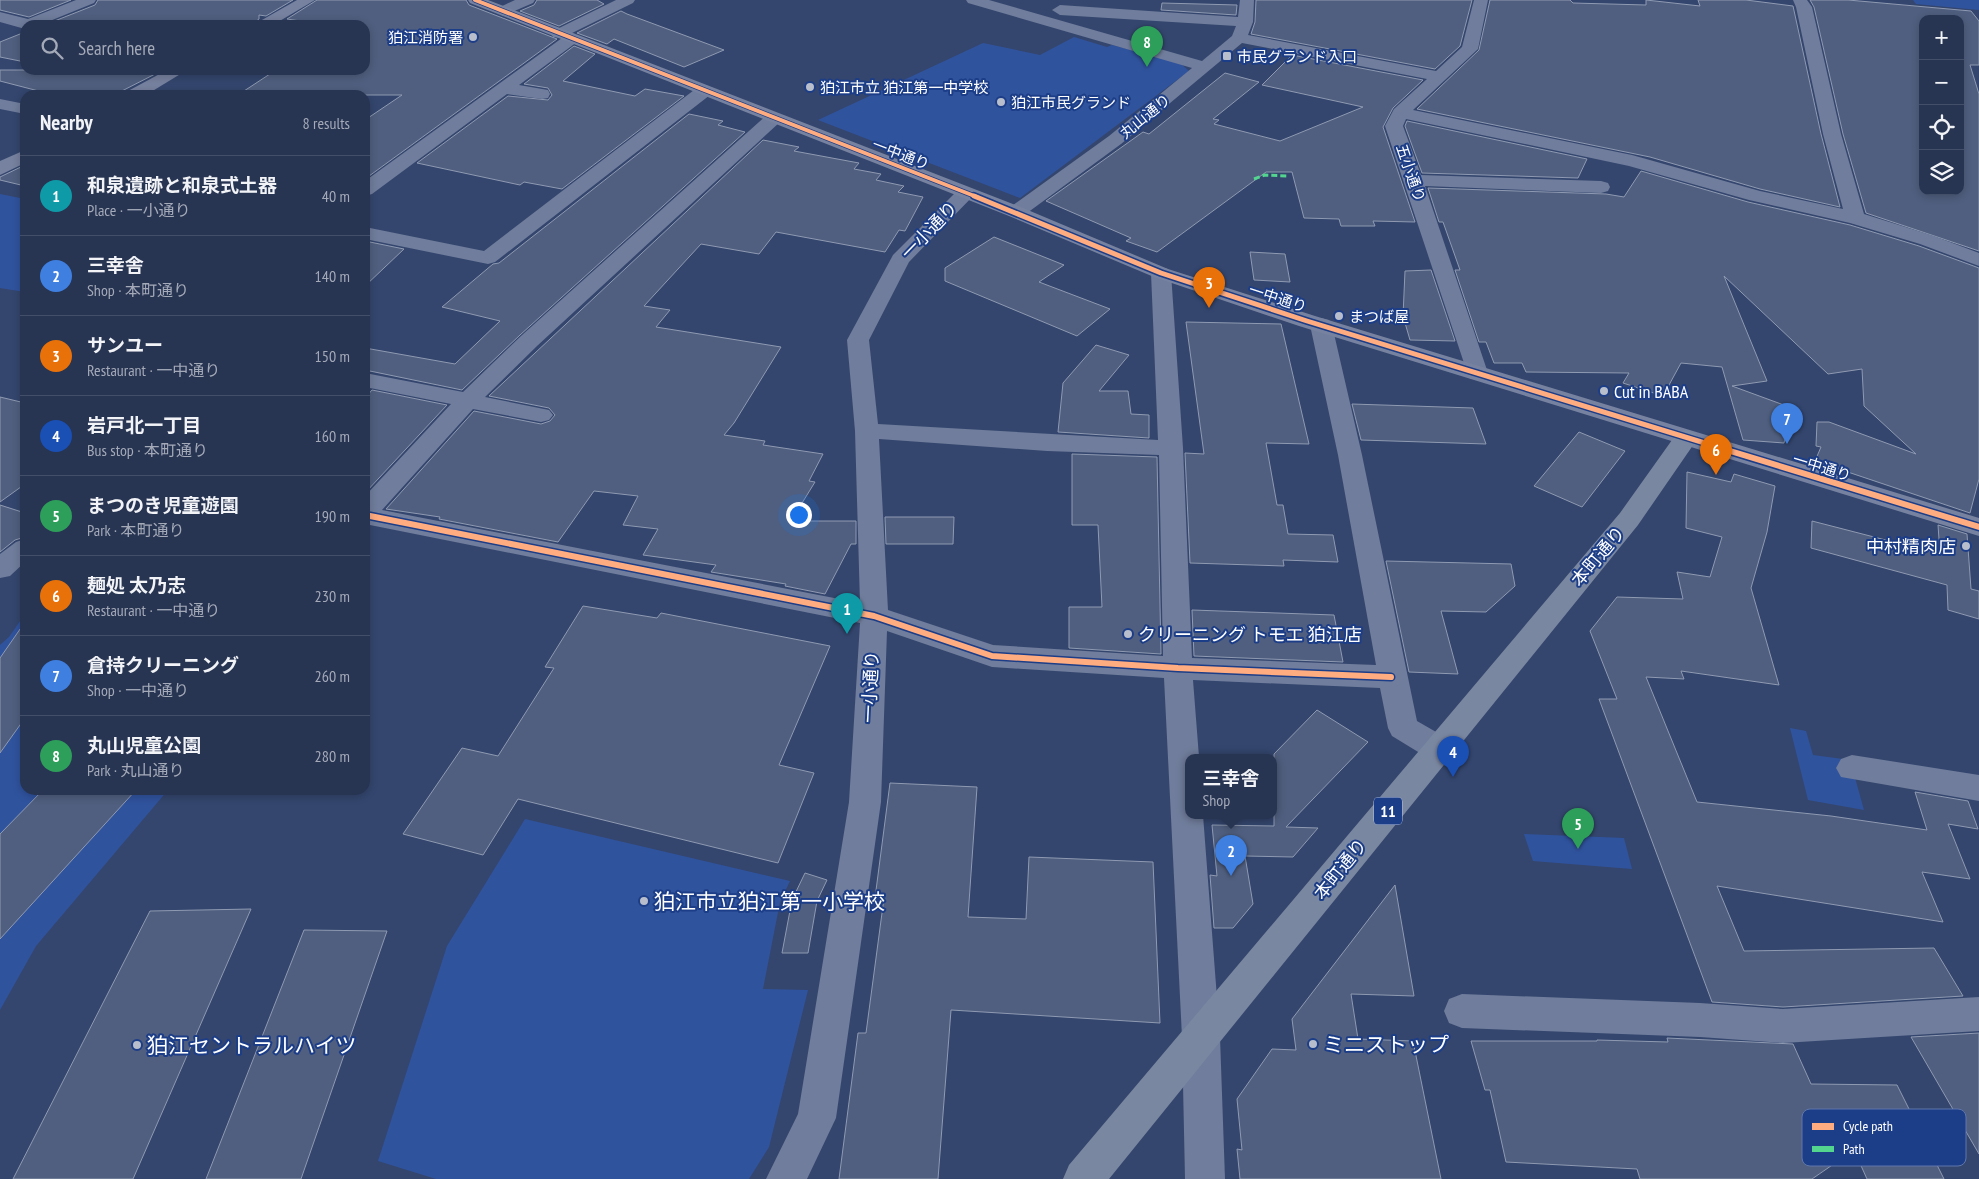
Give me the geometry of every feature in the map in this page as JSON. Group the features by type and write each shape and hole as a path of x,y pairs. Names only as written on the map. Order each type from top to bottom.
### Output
{"main road":[{"name":"本町通り","path":"1083,1179 1630,518 1686,438"}],"street":[{"path":"41,20 89,0"},
{"path":"270,20 308,0"},
{"name":"一中通り","path":"475,0 966,192 1161,273 1321,325 1979,528"},
{"path":"503,11 528,0"},
{"path":"370,186 504,88 565,36 628,0"},
{"path":"974,0 1060,12 1242,30 1440,77"},
{"path":"1242,30 1247,0"},
{"path":"1400,113 1470,50 1481,0"},
{"path":"1800,0 1804,8 1832,134 1855,218"},
{"path":"1060,12 1206,67"},
{"path":"0,17 20,24"},
{"path":"8,33 20,28"},
{"name":"丸山通り","path":"1016,212 1115,140 1206,67 1242,30"},
{"path":"143,90 171,75"},
{"path":"504,88 542,94"},
{"path":"370,234 488,258 704,91"},
{"path":"0,104 20,108"},
{"path":"1400,113 1632,161 1756,196 1855,218 1927,240 1979,260"},
{"name":"五小通り","path":"1400,113 1394,126 1414,180 1477,373"},
{"path":"370,508 468,400 529,341 774,118"},
{"path":"0,169 20,158"},
{"path":"1414,180 1600,187"},
{"name":"一小通り","path":"786,1179 817,1118 865,802 874,616 867,431 858,340 900,259 966,192"},
{"path":"1161,273 1172,448 1178,668 1185,780"},
{"path":"1321,325 1350,455 1403,728 1439,749"},
{"path":"370,381 541,415"},
{"path":"867,431 1047,443 1172,448"},
{"path":"370,515 874,616 992,656 1178,668 1392,677"},
{"path":"0,569 20,552"},
{"path":"1852,768 1978,792"},
{"path":"1187,819 1201,1037 1205,1179"},
{"path":"1462,1011 1700,1020 1783,1026 1979,1014"}],"shaded area":[{"path":"1913,0 1979,0 1979,10 1916,4"},
{"name":"狛江市民グランド","path":"1074,37 1107,47 1112,45 1180,63 1189,71 1020,198 818,120 983,43 1040,55"},
{"path":"0,194 20,198 20,291 0,288"},
{"path":"20,621 20,795 164,795 36,946 0,1010 0,645 9,637"},
{"path":"1790,728 1806,731 1813,755 1850,760 1864,810 1808,800"},
{"path":"525,819 790,881 780,902 763,989 808,990 769,1147 749,1179 436,1179 378,1161 447,946"},
{"path":"1524,834 1624,838 1632,869 1533,861"}],"building":[{"path":"0,0 71,0 29,17 0,10"},
{"path":"98,0 293,0 266,16 259,15 258,20 57,20 95,5"},
{"path":"317,0 466,0 469,5 557,39 370,175 370,117 402,95 370,95 370,90 246,90 268,75 370,75 370,20 287,19"},
{"path":"537,0 597,0 604,4 559,26 520,11 534,5"},
{"path":"1256,0 1472,0 1460,46 1435,69 1251,34 1255,22"},
{"path":"1490,0 1570,0 1573,3 1646,5 1646,0 1700,6 1698,0 1746,0 1793,6 1821,134 1840,207 1760,189 1650,157 1417,109 1479,50"},
{"path":"1810,0 1848,0 1971,11 1979,21 1979,65 1970,65 1979,94 1979,251 1866,213 1843,134 1814,7"},
{"path":"1162,3 1237,5 1236,15 1161,10"},
{"path":"621,11 724,50 684,67 614,39 607,44 577,33"},
{"path":"20,34 20,61 0,57 0,42"},
{"path":"574,46 595,54 563,81 635,96 645,89 684,96 562,189 524,182 520,185 417,163 508,96 548,100 552,95 548,88 524,84"},
{"path":"1292,55 1423,80 1393,108 1383,127 1415,222 1373,221 1375,226 1341,226 1339,219 1304,218 1292,172 1266,172 1157,252 1126,241 1131,238 1046,201 1143,132 1149,134 1225,73 1259,82 1213,119 1219,120 1214,124 1280,141 1363,107 1262,85"},
{"path":"0,70 20,70 20,75 153,75 124,90 35,90 0,81"},
{"path":"689,114 723,121 718,125 745,132 520,335 462,390 370,371 370,349 455,364 500,321 442,307 493,264 499,263"},
{"path":"1407,121 1587,159 1578,178 1422,173 1405,126"},
{"path":"763,140 799,147 794,151 859,163 854,169 881,174 876,180 904,186 898,192 923,197 905,231 899,230 885,252 776,232 759,254 701,244 644,306 670,310 656,327 781,347 734,423 724,435 765,441 763,445 823,454 809,481 815,482 791,521 856,521 856,544 851,544 825,594 785,586 786,584 711,572 716,565 643,555 658,529 623,525 638,496 594,491 558,542 439,519 440,517 386,509 474,411 541,424 550,421 555,415 549,408 489,396"},
{"path":"20,167 20,185 0,180 0,177"},
{"path":"1641,171 1748,202 1850,225 1919,246 1979,268 1979,479 1970,513 1815,461 1821,447 1816,446 1817,422 1829,422 1916,454 1864,406 1862,369 1828,374 1724,276 1767,381 1732,386 1792,408 1784,443 1743,440 1722,367 1681,363 1663,396 1623,383 1629,373 1526,372 1522,363 1494,363 1486,342 1479,342 1455,270 1460,270 1443,222 1439,222 1428,188 1606,194 1624,197"},
{"path":"994,237 1064,265 1039,282 1110,309 1077,336 945,281 945,268"},
{"path":"370,242 404,249 370,281"},
{"path":"1250,252 1285,254 1290,282 1254,280"},
{"path":"1431,270 1455,341 1410,340 1403,316 1405,271"},
{"path":"1186,322 1281,324 1309,444 1266,443 1277,505 1283,505 1288,534 1333,535 1338,562 1283,560 1284,566 1190,563 1185,453 1204,454"},
{"path":"1096,345 1129,355 1099,391 1128,391 1131,414 1149,415 1149,438 1058,432 1063,383"},
{"path":"372,390 447,405 370,488 370,392"},
{"path":"0,397 20,402 20,488 0,502"},
{"path":"1352,404 1473,408 1486,444 1361,440"},
{"path":"1579,432 1625,451 1582,507 1534,486"},
{"path":"1072,454 1157,457 1161,654 1069,648 1069,607 1102,607 1098,525 1072,525"},
{"path":"1687,472 1731,482 1734,474 1775,486 1767,532 1751,588 1779,685 1681,671 1684,679 1646,677 1697,802 1831,816 1927,830 1915,792 1968,801 1978,829 1948,824 1970,879 1922,872 1943,922 1717,886 1744,951 1934,948 1963,996 1783,1007 1712,1002 1599,699 1617,699 1590,631 1617,597 1683,599 1677,572 1710,577 1722,537 1686,528"},
{"path":"0,505 20,511 20,538 15,540 0,552"},
{"path":"885,517 954,517 953,544 886,544"},
{"path":"1812,521 1940,554 1938,525 1967,534 1971,589 1979,591 1979,619 1948,610 1947,585 1811,548"},
{"path":"1386,561 1511,564 1515,586 1486,612 1441,611 1458,674 1409,672"},
{"path":"583,606 657,618 661,613 830,646 779,765 814,773 778,863 518,799 483,855 403,834 462,748 498,756 554,668 545,667"},
{"path":"1192,610 1334,615 1343,662 1194,656"},
{"path":"20,629 20,725 0,753 0,658"},
{"path":"1317,710 1368,742 1286,827 1318,828 1293,857 1245,856 1253,904 1233,928 1214,928 1210,875 1217,876 1212,825 1274,826 1274,819 1277,819 1277,754 1274,754"},
{"path":"890,783 977,787 968,917 1026,919 1029,857 1153,862 1160,1023 951,1010 938,1179 839,1179 858,1033 866,1033 884,898 875,898"},
{"path":"38,795 131,795 0,939 0,834"},
{"path":"805,873 827,880 817,901 808,953 782,953 792,900"},
{"path":"1395,885 1414,996 1351,994 1358,1039 1413,1041 1441,1179 1240,1179 1237,1149 1242,1150 1237,1099 1272,1049 1296,1050 1292,1019"},
{"name":"狛江セントラルハイツ","path":"251,909 133,1179 13,1179 150,911"},
{"name":"狛江セントラルハイツ","path":"304,930 387,931 301,1179 206,1179"},
{"path":"1979,1033 1979,1154 1966,1132 1966,1109 1953,1109 1911,1037"},
{"path":"1667,1038 1793,1044 1811,1084 1897,1085 1909,1109 1802,1109 1802,1166 1831,1166 1812,1179 1640,1179 1637,1169 1506,1162 1490,1090 1485,1090 1471,1041 1597,1040 1668,1042"},
{"path":"1861,1166 1938,1166 1944,1179 1867,1179"}],"marked path":[{"path":"1254,179 1265,175 1289,176"}],"cycle path":[{"path":"475,0 1016,212 1161,273 1307,321 1979,527"},
{"path":"370,516 874,616 992,656 1178,668 1391,677"}],"place":[{"name":"狛江消防署","path":"473,37"},
{"name":"市民グランド入口","path":"1227,56"},
{"name":"丸山児童公園","path":"1147,67"},
{"name":"狛江市立 狛江第一中学校","path":"810,87"},
{"name":"狛江市民グランド","path":"1001,102"},
{"name":"サンユー","path":"1209,308"},
{"name":"まつば屋","path":"1339,316"},
{"name":"Cut in BABA","path":"1604,391"},
{"name":"倉持クリーニング","path":"1787,444"},
{"name":"麺処 太乃志","path":"1716,475"},
{"name":"中村精肉店","path":"1966,546"},
{"name":"和泉遺跡と和泉式土器","path":"847,634"},
{"name":"クリーニング トモエ 狛江店","path":"1128,634"},
{"name":"岩戸北一丁目","path":"1453,777"},
{"name":"まつのき児童遊園","path":"1578,849"},
{"name":"三幸舎","path":"1231,876"},
{"name":"狛江市立狛江第一小学校","path":"644,901"},
{"name":"ミニストップ","path":"1313,1044"},
{"name":"狛江セントラルハイツ","path":"137,1045"}]}
